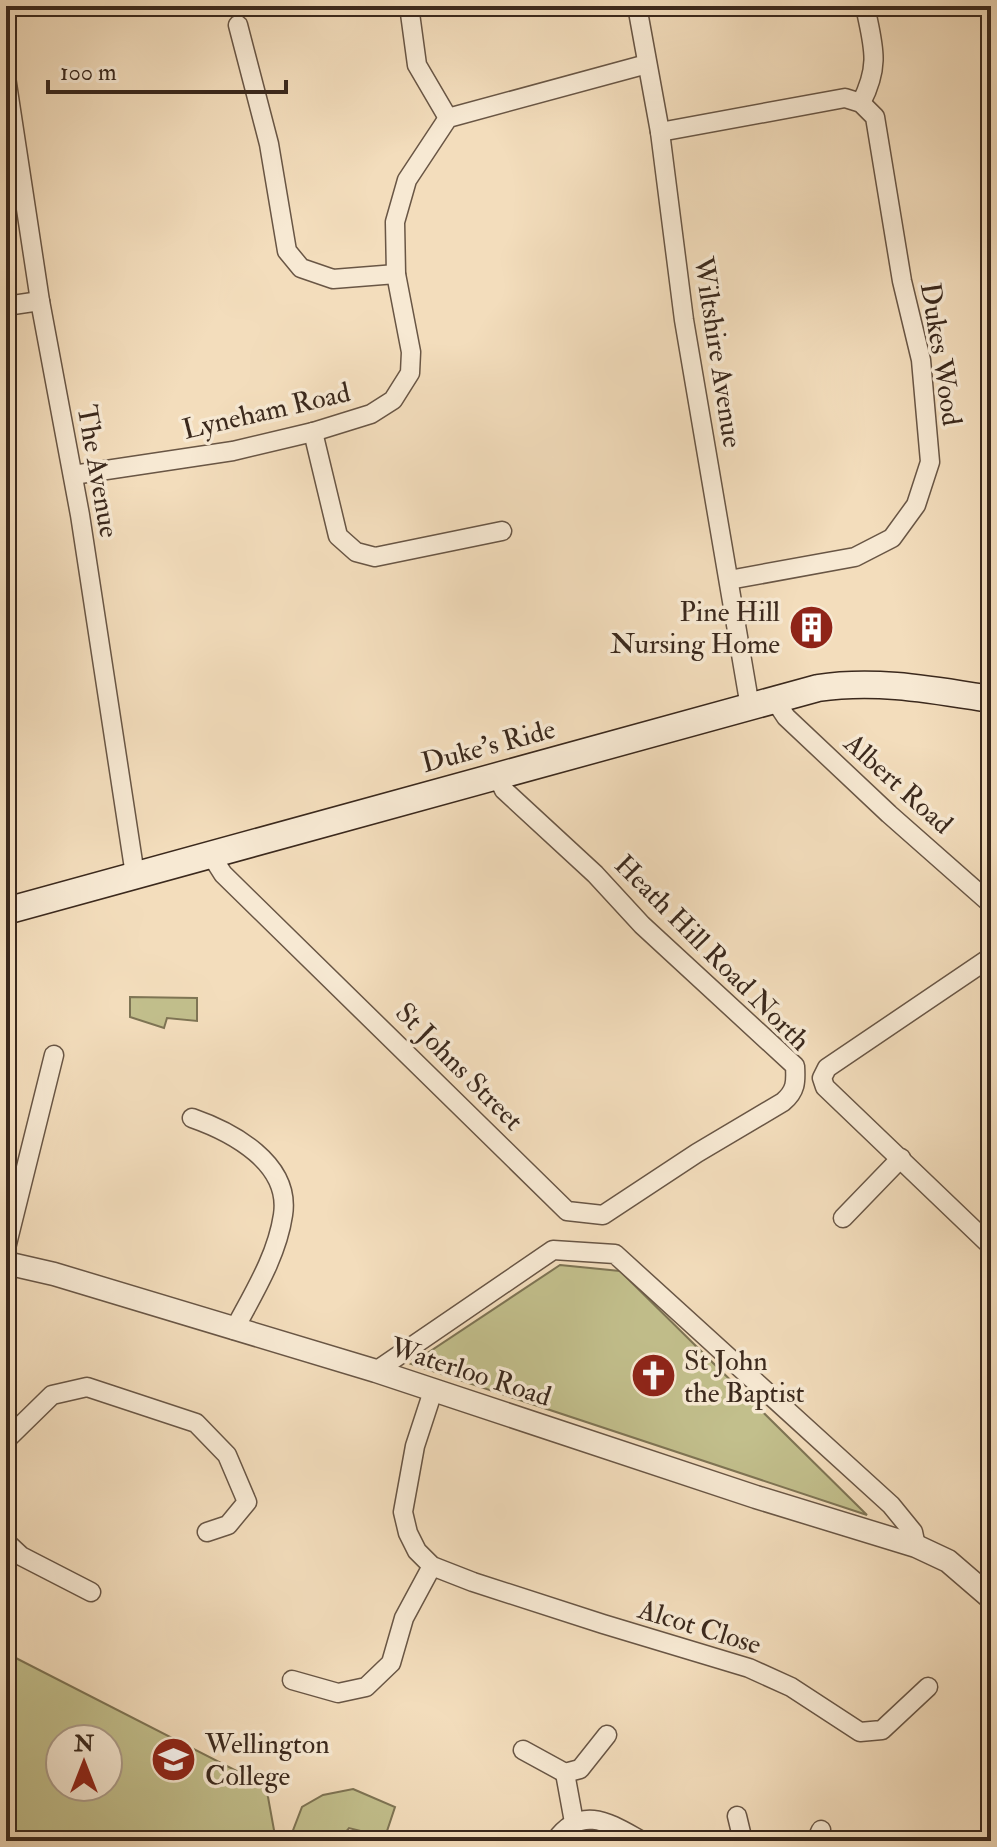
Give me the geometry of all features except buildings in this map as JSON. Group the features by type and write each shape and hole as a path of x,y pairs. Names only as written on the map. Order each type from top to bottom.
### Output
{"main road":[{"name":"Duke's Ride","path":"6,911 818,688 855,683 912,687 991,699"}],"street":[{"path":"409,6 417,65 448,118 647,64"},
{"name":"Wiltshire Avenue","path":"637,6 660,132 684,320 729,580 762,703"},
{"path":"660,132 845,98 861,103 870,85 875,61 865,6"},
{"path":"238,25 269,144 287,251 301,268 333,279 396,274"},
{"name":"The Avenue","path":"6,77 40,301 73,475 135,875"},
{"name":"Dukes Wood","path":"729,580 855,557 892,538 916,505 930,462 921,360 902,281 875,117 861,103"},
{"name":"Lyneham Road","path":"73,475 233,451 371,414 393,400 410,373 411,352 396,274 395,222 407,180 448,118"},
{"path":"6,306 40,301"},
{"path":"313,432 338,536 356,552 375,557 502,531"},
{"name":"Albert Road","path":"762,703 786,717 991,904"},
{"name":"Heath Hill Road North","path":"497,776 504,790 595,874 642,925 795,1066 793,1094 697,1153"},
{"name":"St Johns Street","path":"211,855 223,874 567,1211 603,1215 697,1153"},
{"path":"991,957 827,1068 822,1078 825,1087 991,1246"},
{"path":"6,1248 54,1055"},
{"path":"192,1118 239,1138 264,1160 279,1184 284,1212 276,1241 234,1330"},
{"path":"843,1218 901,1158"},
{"path":"376,1371 553,1250 615,1254 891,1505 913,1532 916,1546"},
{"name":"Waterloo Road","path":"6,1263 54,1274 376,1371 756,1497 916,1546 948,1561 991,1598"},
{"path":"6,1440 52,1395 87,1387 196,1423 227,1455 247,1502 228,1525 207,1532"},
{"path":"292,1680 338,1693 366,1687 391,1663 404,1618 432,1566 417,1551 403,1512 415,1446 433,1391"},
{"path":"6,1542 21,1556 91,1592"},
{"name":"Alcot Close","path":"432,1566 588,1620 749,1668 791,1687 860,1732 882,1730 928,1687"},
{"path":"523,1750 565,1773 580,1769 607,1735"},
{"path":"565,1773 574,1822"},
{"path":"737,1816 743,1841"},
{"path":"555,1841 574,1822 601,1821 642,1841"}],"shaded area":[{"path":"130,997 197,998 197,1021 167,1018 164,1028 130,1017"},
{"path":"560,1265 620,1271 867,1515 411,1364"},
{"name":"Wellington College","path":"6,1653 266,1786 276,1841 6,1841"},
{"path":"353,1789 395,1807 385,1837 349,1828 339,1840 292,1833 302,1807 323,1795"}],"place":[{"name":"Pine Hill Nursing Home","path":"811,627"},
{"name":"St John the Baptist","path":"653,1376"},
{"name":"Wellington College","path":"174,1759"}]}
